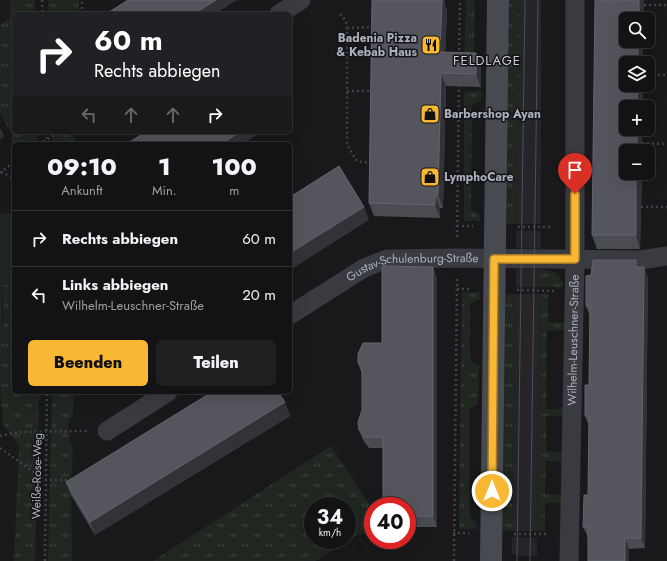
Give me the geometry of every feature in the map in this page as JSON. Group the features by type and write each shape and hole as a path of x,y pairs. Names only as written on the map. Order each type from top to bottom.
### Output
{"street":[{"path":"282,12 301,0"},
{"path":"491,561 498,0"},
{"name":"Wilhelm-Leuschner-Straße","path":"569,561 575,259 575,0"},
{"name":"Gustav-Schulenburg-Straße","path":"292,314 364,268 379,261 400,258 640,260 667,256"},
{"path":"107,431 165,394"}],"path":[{"path":"42,0 43,12"},
{"path":"82,0 82,12"},
{"path":"644,5 667,5"},
{"path":"340,14 346,21 347,28 347,145 349,151 357,161 374,164"},
{"path":"347,28 376,27"},
{"path":"655,75 667,75"},
{"path":"347,91 375,91"},
{"path":"47,134 48,142"},
{"path":"42,142 56,134"},
{"path":"642,143 667,144"},
{"path":"12,164 1,172 12,177"},
{"path":"641,207 667,207"},
{"name":"Weiße-Rose-Weg","path":"44,561 47,394"},
{"path":"0,436 19,432 107,431"},
{"path":"0,448 45,480 74,480"}],"shaded area":[{"path":"520,0 541,0 541,224 517,224"},
{"path":"516,231 541,231 541,249 516,247"},
{"path":"516,269 540,269 540,287 516,287"},
{"path":"516,294 540,294 536,531 512,531"},
{"path":"512,537 537,538 537,556 519,556 512,554"}],"green space":[{"path":"10,0 35,0 35,12 12,12 12,134 37,134 37,142 12,142 12,150 11,133 0,113 0,25 10,18"},
{"path":"48,0 79,0 79,12 48,12"},
{"path":"466,0 475,0 474,54 482,58 481,66 464,65"},
{"path":"509,0 520,0 517,224 505,224"},
{"path":"482,91 481,100 472,105 471,210 480,215 480,221 464,221 464,92"},
{"path":"53,134 72,134 77,142 53,142"},
{"path":"12,213 12,284 1,285 3,324 0,330 0,214"},
{"path":"540,269 549,270 559,276 564,287 540,287"},
{"path":"12,284 12,394 39,394 35,561 14,561 19,446 3,424 0,387 0,332 4,323 2,285"},
{"path":"462,292 480,292 480,299 470,304 470,361 479,366 478,404 469,410 470,517 476,522 477,529 459,529"},
{"path":"505,294 516,294 512,531 503,531"},
{"path":"540,294 548,294 548,322 564,323 564,330 547,331 546,409 563,409 563,416 546,416 546,451 562,452 562,461 546,461 545,494 562,495 562,503 545,503 545,531 536,531"},
{"path":"52,394 74,394 73,414 68,425 69,439 73,446 71,492 72,561 48,561"},
{"path":"331,446 364,497 364,533 356,535 356,497 304,497 304,549 334,549 315,561 153,561"}],"building":[{"path":"128,0 216,0 197,12 109,12"},
{"path":"372,0 442,0 440,52 476,53 476,74 441,73 438,195 435,195 435,205 369,203"},
{"path":"595,0 639,0 639,12 619,12 619,48 638,48 638,56 619,56 619,92 638,92 637,100 619,100 619,136 637,136 637,144 619,144 619,180 636,180 636,235 592,235"},
{"path":"143,134 237,134 224,142 129,142"},
{"path":"339,166 364,207 292,252 292,196"},
{"path":"593,260 636,260 636,267 644,267 641,538 625,538 625,561 588,561 588,527 583,527 584,495 588,495 589,416 585,416 585,385 589,385 590,306 586,306 586,276 591,275"},
{"path":"382,266 433,267 433,516 416,516 416,497 383,497 383,437 365,437 359,430 358,422 362,410 362,371 358,362 358,354 363,343 382,343"},
{"path":"209,394 279,394 285,402 90,522 66,482"}],"tram line":[{"path":"517,561 525,0"},
{"path":"530,561 538,0"}],"place":[{"name":"Badenia Pizza & Kebab Haus","path":"431,45"},
{"name":"Barbershop Ayan","path":"430,114"},
{"name":"LymphoCare","path":"430,177"}],"district":[{"name":"FELDLAGE","path":"487,60"}],"route":[{"path":"492,491 494,259 575,259 575,194"}]}
